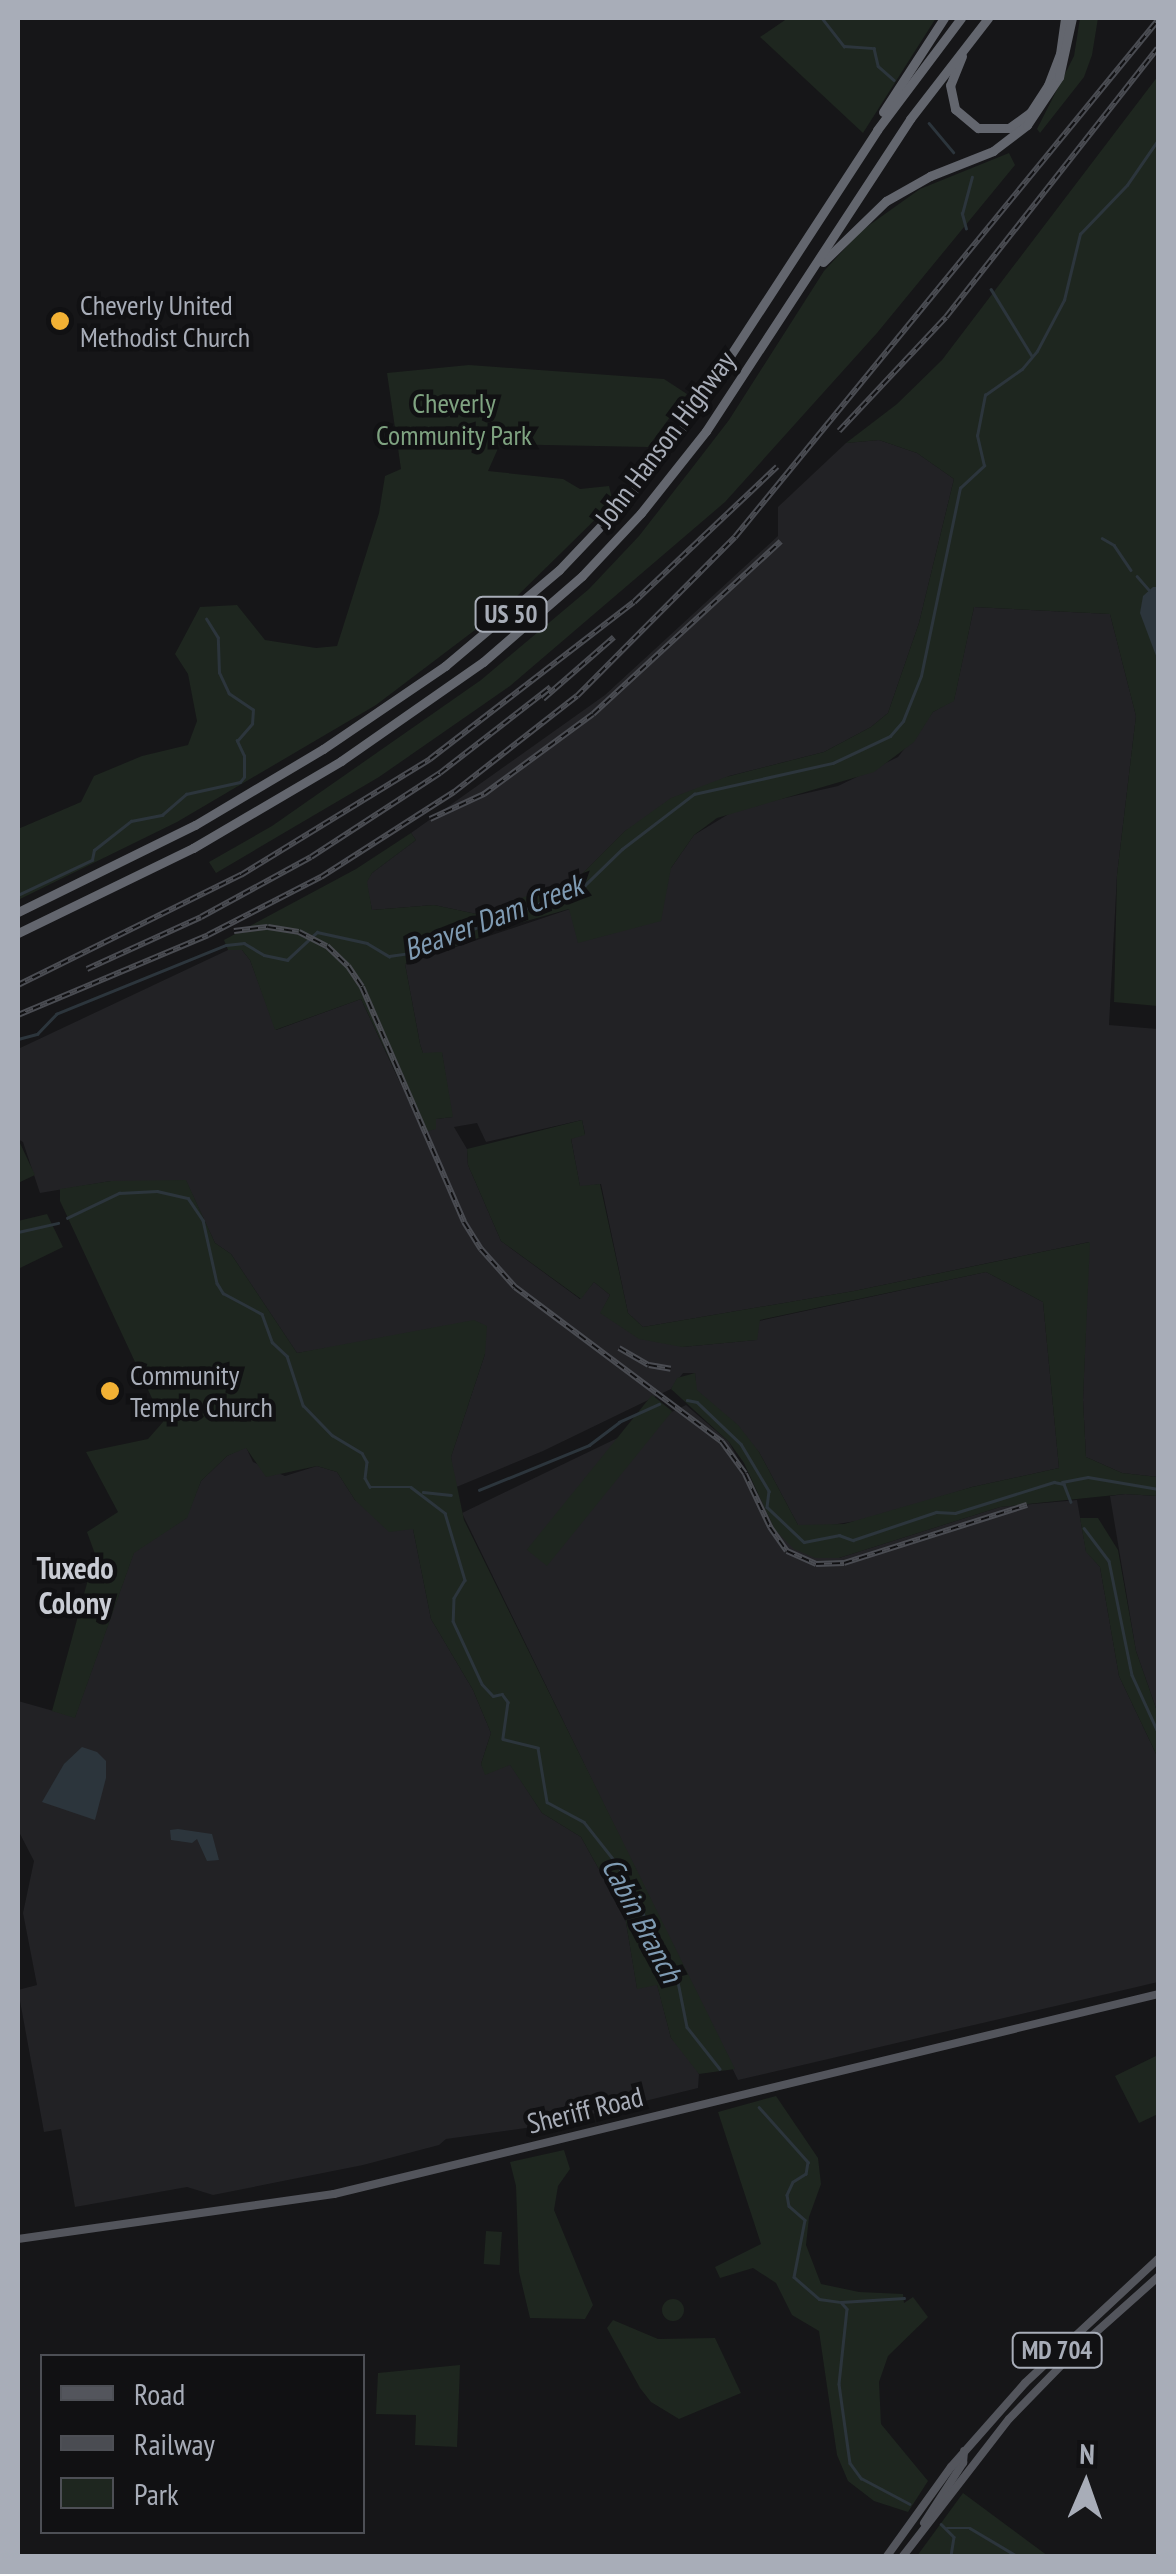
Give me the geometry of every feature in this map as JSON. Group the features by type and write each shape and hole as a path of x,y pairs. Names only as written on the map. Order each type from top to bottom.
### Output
{"highway":[{"path":"860,156 872,129 944,18"},
{"name":"John Hanson Highway","path":"18,912 147,850 288,771 445,666 528,599 604,525 666,450 860,156 961,18"},
{"name":"John Hanson Highway","path":"18,935 155,868 288,794 414,713 516,636 597,562 655,497 719,412 910,119 988,18"},
{"path":"976,31 952,76 951,98 959,114 973,125 1002,130 1025,118 1048,85 1069,18"},
{"path":"787,307 839,242 875,209 930,176 993,151 1027,126 1059,77 1069,18"}],"main road":[{"name":"Sheriff Road","path":"18,2239 334,2194 1158,1994"},
{"name":"MD 704","path":"887,2556 964,2451 1012,2397 1080,2327 1158,2258"},
{"name":"MD 704","path":"904,2556 976,2458 1055,2370 1158,2277"},
{"path":"976,2458 972,2449 1012,2397"},
{"path":"923,2529 928,2510 963,2463 964,2451"}],"shaded area":[{"path":"879,440 917,453 954,479 919,623 888,713 871,727 824,752 729,776 625,831 579,877 481,915 434,905 372,910 366,882 372,873 416,840 411,833 605,695 778,536 778,507 846,443"},
{"path":"1158,587 1158,661 1140,613 1143,596"},
{"path":"974,607 1110,614 1136,716 1117,875 1109,1025 1158,1029 1158,1477 1122,1473 1086,1457 1083,1400 1089,1242 854,1291 643,1327 628,1313 601,1184 580,1187 571,1138 585,1134 582,1120 486,1142 477,1123 454,1127 467,1149 468,1165 501,1241 580,1299 594,1282 610,1295 601,1313 682,1347 756,1340 759,1321 986,1272 1043,1302 1059,1468 972,1487 869,1519 819,1527 798,1525 759,1452 696,1390 695,1373 683,1373 671,1389 543,1451 454,1488 451,1457 485,1354 354,1344 297,1353 231,1254 215,1243 186,1181 111,1181 40,1193 23,1142 18,1139 18,1049 228,950 242,950 250,960 276,1030 361,999 423,1132 436,1119 452,1117 442,1053 423,1053 405,964 570,909 671,868 694,835 737,809 838,786 898,757 933,712 954,700"},
{"path":"686,1405 729,1442 755,1491 839,1558 1000,1507 1077,1500 1086,1551 1100,1567 1119,1676 1158,1758 1158,1982 738,2080 462,1513"},
{"path":"246,1447 253,1462 285,1476 317,1466 337,1472 355,1500 413,1529 431,1619 473,1690 491,1733 481,1764 486,1774 510,1764 542,1813 581,1837 625,1916 637,1988 657,1984 671,2038 690,2057 699,2074 698,2088 547,2125 446,2139 439,2145 363,2165 213,2195 187,2187 75,2207 61,2129 44,2132 18,1990 37,1985 23,1913 34,1861 18,1830 18,1701 75,1717 134,1552 186,1518 201,1481 227,1456"},
{"path":"1110,1496 1158,1496 1158,1714 1136,1651"},
{"path":"82,1747 97,1752 106,1761 106,1778 95,1820 42,1802 64,1764"},
{"path":"170,1830 212,1834 219,1860 207,1861 197,1839 192,1843 171,1840"}],"green space":[{"path":"788,18 936,18 863,133 760,37"},
{"path":"1080,18 1098,18 1092,55 1084,77 1040,133 1037,129 1074,56"},
{"path":"1158,76 1158,1006 1114,1002 1117,875 1136,716 1110,614 974,607 954,701 933,712 914,742 874,772 717,818 694,835 671,868 661,921 578,943 569,909 502,928 497,907 579,877 625,831 671,798 726,777 824,752 871,727 888,713 919,623 954,479 917,453 879,440 846,443 897,404 942,360"},
{"path":"1009,153 1015,165 877,333 725,502 510,686 379,777 216,873 209,862 272,826 481,680 589,589 639,536 729,420 824,271 861,231 920,189"},
{"name":"Cheverly Community Park","path":"469,365 664,379 687,394 648,447 500,444 488,471 563,479 580,489 609,486 613,502 508,605 376,705 177,822 18,900 18,829 81,802 94,776 142,756 188,745 197,721 188,674 175,654 200,607 237,605 265,640 316,648 337,646 379,513 385,476 401,469 387,373"},
{"path":"411,833 416,840 372,873 367,882 372,910 434,905 481,915 484,936 405,964 420,1044 423,1053 442,1052 453,1117 436,1119 436,1129 424,1132 361,999 275,1030 250,960 242,950 228,950 224,940 356,869"},
{"path":"582,1120 585,1135 571,1139 580,1186 600,1184 628,1313 643,1327 854,1291 1090,1242 1083,1400 1086,1457 1122,1473 1158,1477 1158,1496 1125,1494 1000,1507 839,1558 815,1558 794,1549 775,1530 744,1463 729,1442 671,1389 677,1378 695,1373 697,1390 738,1425 759,1452 798,1525 844,1524 972,1487 1059,1468 1043,1302 986,1272 760,1320 757,1340 682,1347 639,1339 600,1313 610,1295 594,1282 581,1299 501,1241 468,1165 467,1149"},
{"path":"18,1139 35,1175 18,1183"},
{"path":"186,1180 215,1243 231,1254 297,1353 474,1320 487,1326 485,1354 451,1457 464,1520 735,2069 699,2074 671,2038 657,1985 637,1989 625,1916 581,1837 542,1813 510,1765 485,1775 481,1764 491,1733 473,1690 431,1619 413,1529 389,1532 355,1500 337,1472 317,1466 266,1477 246,1448 227,1456 201,1481 187,1518 134,1553 75,1718 52,1711 95,1554 87,1532 118,1512 86,1452 148,1439 163,1422 60,1201 60,1189 111,1181"},
{"path":"47,1214 63,1247 18,1269 18,1221"},
{"path":"652,1395 672,1411 547,1566 527,1550"},
{"path":"1080,1518 1098,1518 1118,1550 1136,1651 1158,1714 1158,1758 1119,1676 1100,1567 1086,1552"},
{"path":"1158,2055 1158,2114 1139,2123 1115,2076"},
{"path":"776,2096 818,2158 821,2184 809,2217 806,2245 821,2284 859,2292 903,2294 904,2303 913,2297 928,2317 888,2356 879,2382 881,2424 928,2481 908,2512 874,2501 848,2481 837,2455 819,2331 792,2315 776,2283 753,2268 720,2278 715,2267 761,2244 718,2112"},
{"path":"564,2150 570,2169 558,2186 554,2210 593,2305 585,2319 530,2318 519,2272 516,2186 510,2162"},
{"path":"486,2231 502,2232 500,2265 484,2264"},
{"path":"673,2299 681,2302 681,2318 673,2321 665,2318 662,2310 665,2302"},
{"path":"613,2320 658,2339 715,2338 741,2393 679,2419 651,2402 640,2388 607,2328"},
{"path":"460,2365 457,2447 415,2445 416,2415 376,2414 378,2373"},
{"path":"963,2493 1048,2556 917,2556"}],"waterway":[{"path":"822,18 844,46 874,48 878,66 894,80"},
{"path":"929,123 953,152"},
{"name":"Beaver Dam Creek","path":"18,1039 37,1034 56,1014 226,945 244,943 264,955 287,960 317,932 367,943 389,956 411,953 584,886 622,849 694,794 833,763 890,736 903,721 921,676 960,488 984,466 977,436 985,395 1022,369 1037,351 1064,300 1080,234 1127,185 1158,140"},
{"path":"966,229 962,214 972,177"},
{"path":"991,289 1032,356"},
{"path":"1102,538 1114,545 1131,570"},
{"path":"1137,576 1149,590"},
{"path":"18,895 92,860 94,850 131,821 162,815 186,794 240,782 244,777 244,756 237,741 252,724 253,710 229,694 219,673 218,638 206,619"},
{"name":"Cabin Branch","path":"67,1218 119,1193 157,1191 188,1198 203,1220 217,1283 223,1293 262,1314 272,1342 287,1356 303,1405 332,1435 362,1453 370,1487 411,1487 445,1513 465,1580 454,1598 453,1621 482,1684 493,1696 502,1694 508,1702 503,1739 538,1748 547,1802 584,1822 618,1865 642,1910 654,1945 678,1982 687,2027 720,2069"},
{"name":"Cabin Branch","path":"18,1232 58,1223"},
{"path":"687,1400 697,1402 741,1444 769,1491 767,1507 804,1542 839,1535 853,1540 936,1512 955,1513 1054,1482 1064,1484 1071,1502"},
{"path":"479,1490 589,1445 619,1422 659,1404"},
{"path":"1062,1482 1088,1477 1158,1489"},
{"path":"423,1492 451,1495"},
{"path":"1084,1528 1109,1561 1132,1675 1158,1732"},
{"name":"Cabin Branch","path":"759,2107 808,2162 806,2174 793,2182 787,2195 789,2206 805,2220 794,2277 819,2299 841,2302 847,2309 839,2384 850,2463 861,2478 910,2504"},
{"path":"841,2302 904,2298"},
{"name":"Cabin Branch","path":"941,2524 954,2537 951,2556"},
{"path":"947,2528 970,2528 1017,2556"}],"railway":[{"path":"18,1015 208,935 321,877 454,792 577,696 735,537 1158,20"},
{"path":"839,431 946,317 1158,48"},
{"path":"18,985 241,875 430,759 634,602 777,467"},
{"path":"430,819 484,794 593,714 781,541"},
{"path":"543,699 614,637"},
{"path":"87,969 201,917 311,857 440,773 551,687"},
{"path":"234,931 268,927 299,932 327,946 348,966 362,987 464,1222 481,1249 515,1287 722,1442 745,1474 770,1527 787,1551 816,1564 844,1563 1027,1505"},
{"path":"619,1348 649,1365 671,1369"}],"place":[{"name":"Cheverly United Methodist Church","path":"60,321"},
{"name":"Community Temple Church","path":"110,1391"}],"district":[{"name":"Tuxedo Colony","path":"75,1585"}]}
